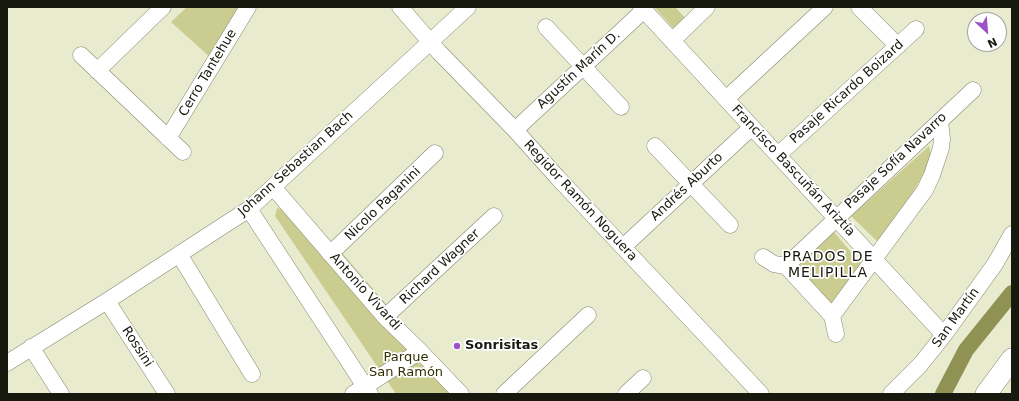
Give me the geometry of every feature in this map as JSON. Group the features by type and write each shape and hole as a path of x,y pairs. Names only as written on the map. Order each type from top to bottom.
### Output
{"main road":[{"path":"986,394 1012,359"}],"street":[{"path":"97,70 163,7"},
{"name":"Cerro Tantehue","path":"168,138 248,7"},
{"name":"Regidor Ramón Noguera","path":"400,7 430,42 515,130 760,394"},
{"name":"Johann Sebastian Bach","path":"7,363 107,301 249,209 468,7"},
{"path":"672,40 707,7"},
{"path":"726,99 825,7"},
{"path":"859,7 898,46"},
{"name":"Francisco Bascuñán Ariztía","path":"642,9 944,335"},
{"name":"Agustín Marín D.","path":"515,130 584,67 642,9"},
{"path":"546,27 621,107"},
{"name":"Pasaje Ricardo Boizard","path":"778,155 916,29"},
{"path":"81,56 183,152"},
{"name":"Pasaje Sofía Navarro","path":"786,266 972,90"},
{"path":"832,316 916,203 932,175 941,148 942,139 940,121"},
{"name":"Andrés Aburto","path":"623,247 752,127"},
{"path":"655,146 730,225"},
{"name":"Nicolo Paganini","path":"330,254 435,154"},
{"name":"Antonio Vivardi","path":"273,187 385,317 461,394"},
{"path":"249,209 362,391 420,351"},
{"name":"Richard Wagner","path":"385,317 494,216"},
{"name":"San Martín","path":"891,394 920,364 944,335 995,264 1012,234"},
{"path":"179,254 252,374"},
{"path":"764,257 774,264 786,266 832,316 836,334"},
{"name":"Rossini","path":"107,301 167,394"},
{"path":"504,394 588,315"},
{"path":"31,347 61,394"},
{"path":"626,394 643,378"}],"green space":[{"path":"187,7 238,7 211,58 171,22"},
{"path":"654,7 675,7 686,19 674,29"},
{"path":"929,146 931,155 925,172 879,243 851,216"},
{"name":"Parque San Ramón","path":"277,208 306,214 343,254 439,366 466,394 396,394 275,216"},
{"path":"834,232 862,265 830,307 797,268"}],"waterway":[{"path":"943,394 966,350 1012,293"}],"place":[{"name":"Sonrisitas","path":"457,346"}],"district":[{"name":"PRADOS DE MELIPILLA","path":"828,266"}]}
